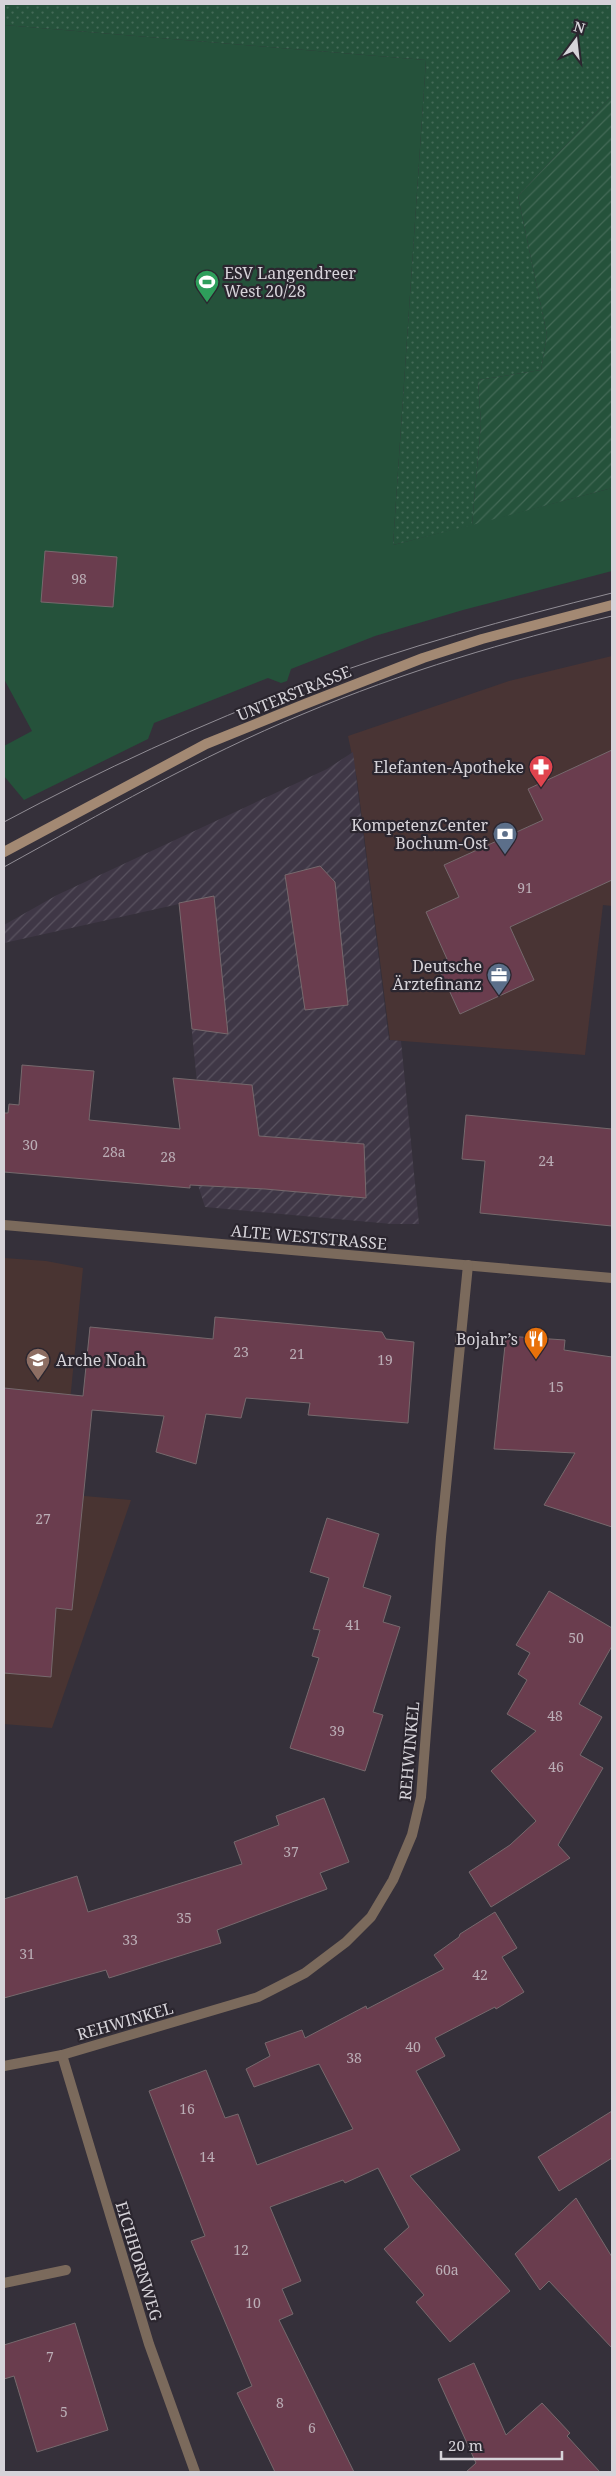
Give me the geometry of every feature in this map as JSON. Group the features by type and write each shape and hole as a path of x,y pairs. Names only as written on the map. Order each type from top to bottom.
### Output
{"main road":[{"name":"UNTERSTRASSE","path":"4,852 115,790 206,744 423,658 482,639 612,605"}],"street":[{"name":"ALTE WESTSTRASSE","path":"4,1225 612,1278"},
{"name":"REHWINKEL","path":"4,2066 62,2055 258,1997 305,1973 346,1942 371,1917 393,1880 412,1834 421,1797 441,1537 468,1265"},
{"name":"EICHHORNWEG","path":"62,2055 148,2344 195,2472"},
{"path":"4,2283 66,2270"}],"shaded area":[{"path":"612,656 612,906 603,905 585,1055 390,1040 357,779 348,736 509,681"},
{"path":"353,752 389,1040 401,1041 419,1224 392,1224 205,1207 198,1185 201,1122 179,904 4,943 4,925 57,895 327,769"},
{"name":"Arche Noah","path":"4,1258 46,1261 83,1268 61,1494 131,1500 52,1728 4,1724"}],"green space":[{"path":"4,4 612,4 612,96 518,196 547,335 541,370 478,380 481,424 472,525 393,545 426,60 4,25"},
{"name":"ESV Langendreer West 20/28","path":"4,25 426,60 393,545 612,488 612,571 463,610 375,636 291,669 287,681 281,683 268,678 154,723 148,739 24,800 4,776 4,746 32,731 4,679"},
{"path":"612,96 612,488 472,525 481,424 478,380 541,370 547,335 518,196"}],"building":[{"path":"45,551 117,557 113,607 41,602"},
{"path":"612,750 612,880 510,927 534,980 460,1014 437,964 447,959 426,912 459,897 444,865 543,820 528,789"},
{"path":"320,866 335,882 348,1005 305,1010 285,875"},
{"path":"214,896 228,1034 192,1029 179,903"},
{"path":"22,1065 94,1071 89,1120 180,1129 173,1078 252,1085 259,1136 364,1144 366,1198 265,1189 190,1185 190,1188 4,1172 4,1113 8,1113 9,1104 19,1105"},
{"path":"466,1115 612,1129 612,1226 480,1213 485,1161 462,1159"},
{"path":"215,1317 382,1332 386,1339 414,1342 408,1423 308,1415 310,1403 246,1398 241,1418 206,1414 196,1464 156,1452 164,1416 92,1410 72,1610 56,1608 51,1677 4,1673 4,1388 83,1396 90,1327 213,1339"},
{"path":"506,1336 565,1340 564,1350 612,1357 612,1527 544,1505 575,1453 494,1449"},
{"path":"327,1518 379,1534 363,1587 391,1596 383,1622 400,1627 373,1712 383,1715 365,1771 290,1748 319,1658 312,1656 320,1630 313,1629 329,1578 310,1572"},
{"path":"549,1591 612,1628 612,1646 579,1704 602,1717 580,1755 603,1768 558,1845 570,1858 491,1907 469,1872 510,1845 536,1821 491,1771 536,1731 507,1714 527,1680 518,1674 530,1653 516,1645"},
{"path":"324,1798 349,1862 320,1873 327,1889 217,1930 221,1943 109,1978 106,1970 4,1998 4,1899 77,1876 88,1912 242,1864 234,1842 279,1825 276,1816"},
{"path":"495,1912 517,1948 502,1957 524,1992 496,2009 495,2007 435,2038 445,2056 416,2071 460,2150 410,2176 510,2291 450,2342 416,2302 424,2295 384,2249 409,2227 378,2168 345,2183 343,2180 270,2207 301,2281 282,2289 293,2314 279,2320 354,2472 275,2472 237,2393 252,2386 191,2241 205,2236 149,2091 206,2070 225,2118 238,2114 257,2165 353,2129 319,2064 254,2087 246,2069 270,2056 265,2043 302,2030 305,2038 366,2006 367,2009 444,1969 434,1955 459,1937 460,1934"},
{"path":"612,2111 612,2158 559,2191 538,2157"},
{"path":"576,2198 612,2257 612,2348 549,2281 540,2290 515,2254"},
{"path":"75,2323 108,2430 37,2452 14,2376 4,2379 4,2345"},
{"path":"474,2363 506,2435 542,2403 570,2433 567,2436 600,2472 466,2472 476,2463 438,2379"}],"tram line":[{"path":"4,822 77,784 152,749 304,685 456,634 612,593"},
{"path":"4,867 114,806 226,748 303,714 417,671 494,647 612,616"}],"place":[{"name":"ESV Langendreer West 20/28","path":"207,303"},
{"name":"Elefanten-Apotheke","path":"541,788"},
{"name":"KompetenzCenter Bochum-Ost","path":"505,855"},
{"name":"Deutsche Ärztefinanz","path":"499,996"},
{"name":"Bojahr’s","path":"536,1360"},
{"name":"Arche Noah","path":"38,1381"}]}
